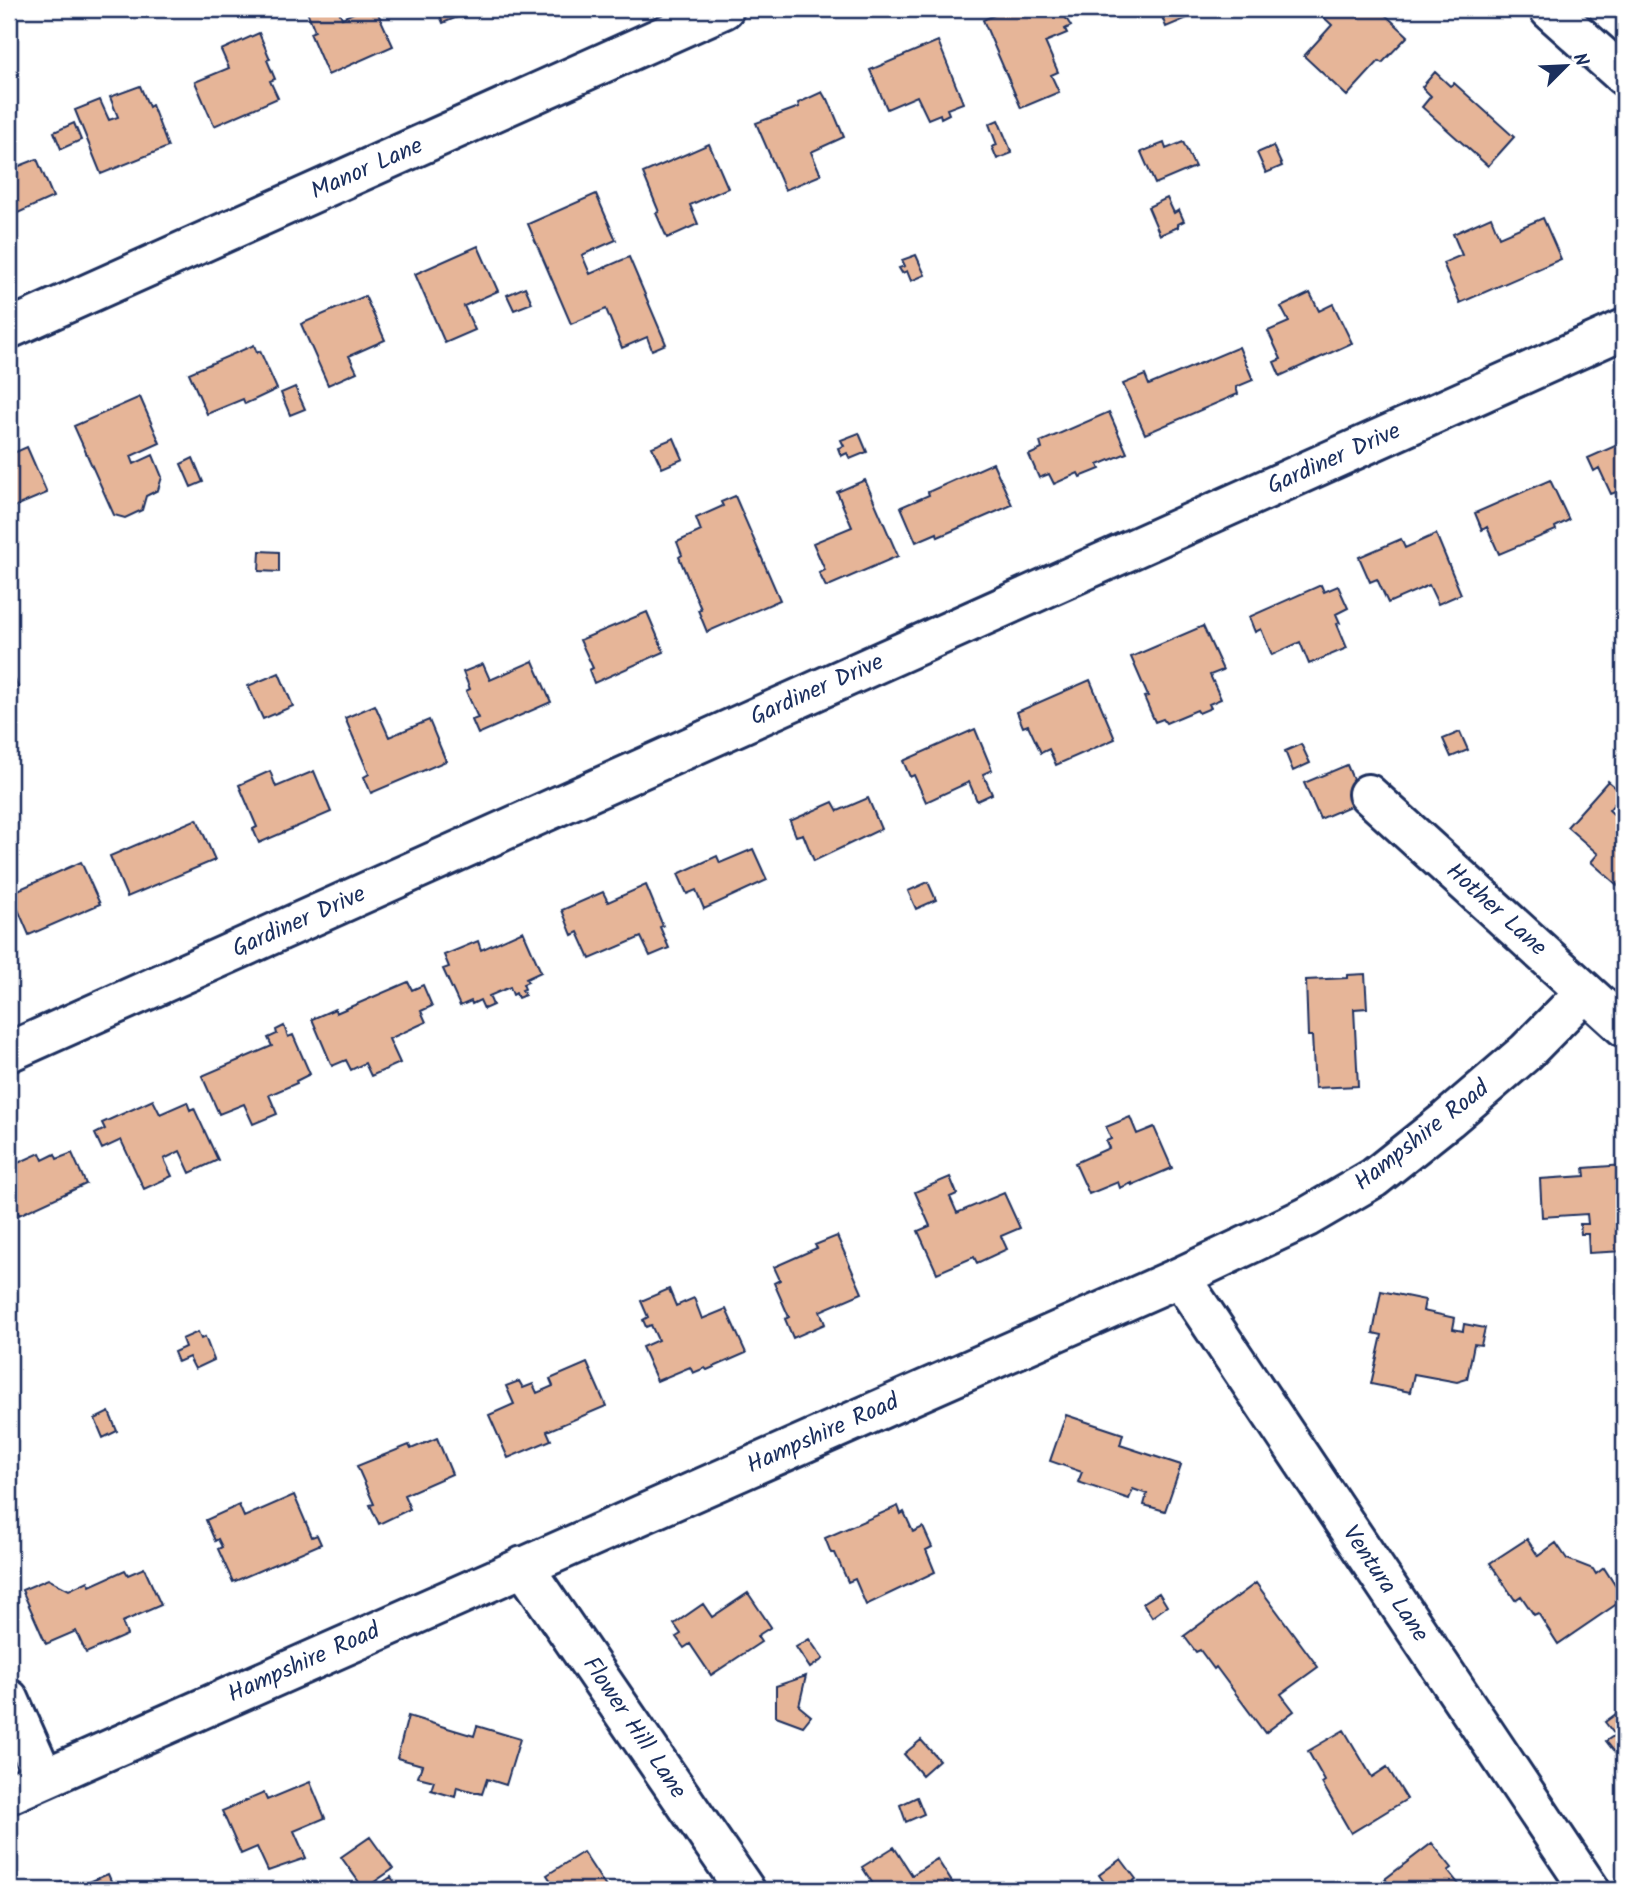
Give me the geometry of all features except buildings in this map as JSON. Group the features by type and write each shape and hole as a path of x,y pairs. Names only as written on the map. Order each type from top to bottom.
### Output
{"street":[{"name":"Manor Lane","path":"9,329 724,9"},
{"path":"1549,9 1624,76"},
{"name":"Gardiner Drive","path":"9,1052 1624,329"},
{"name":"Hother Lane","path":"1368,794 1624,1027"},
{"name":"Hampshire Road","path":"9,1794 1180,1277 1307,1217 1374,1178 1526,1052 1585,992"},
{"name":"Ventura Lane","path":"1180,1277 1590,1890"},
{"name":"Flower Hill Lane","path":"523,1566 745,1890"},
{"path":"9,1699 44,1778"}]}
